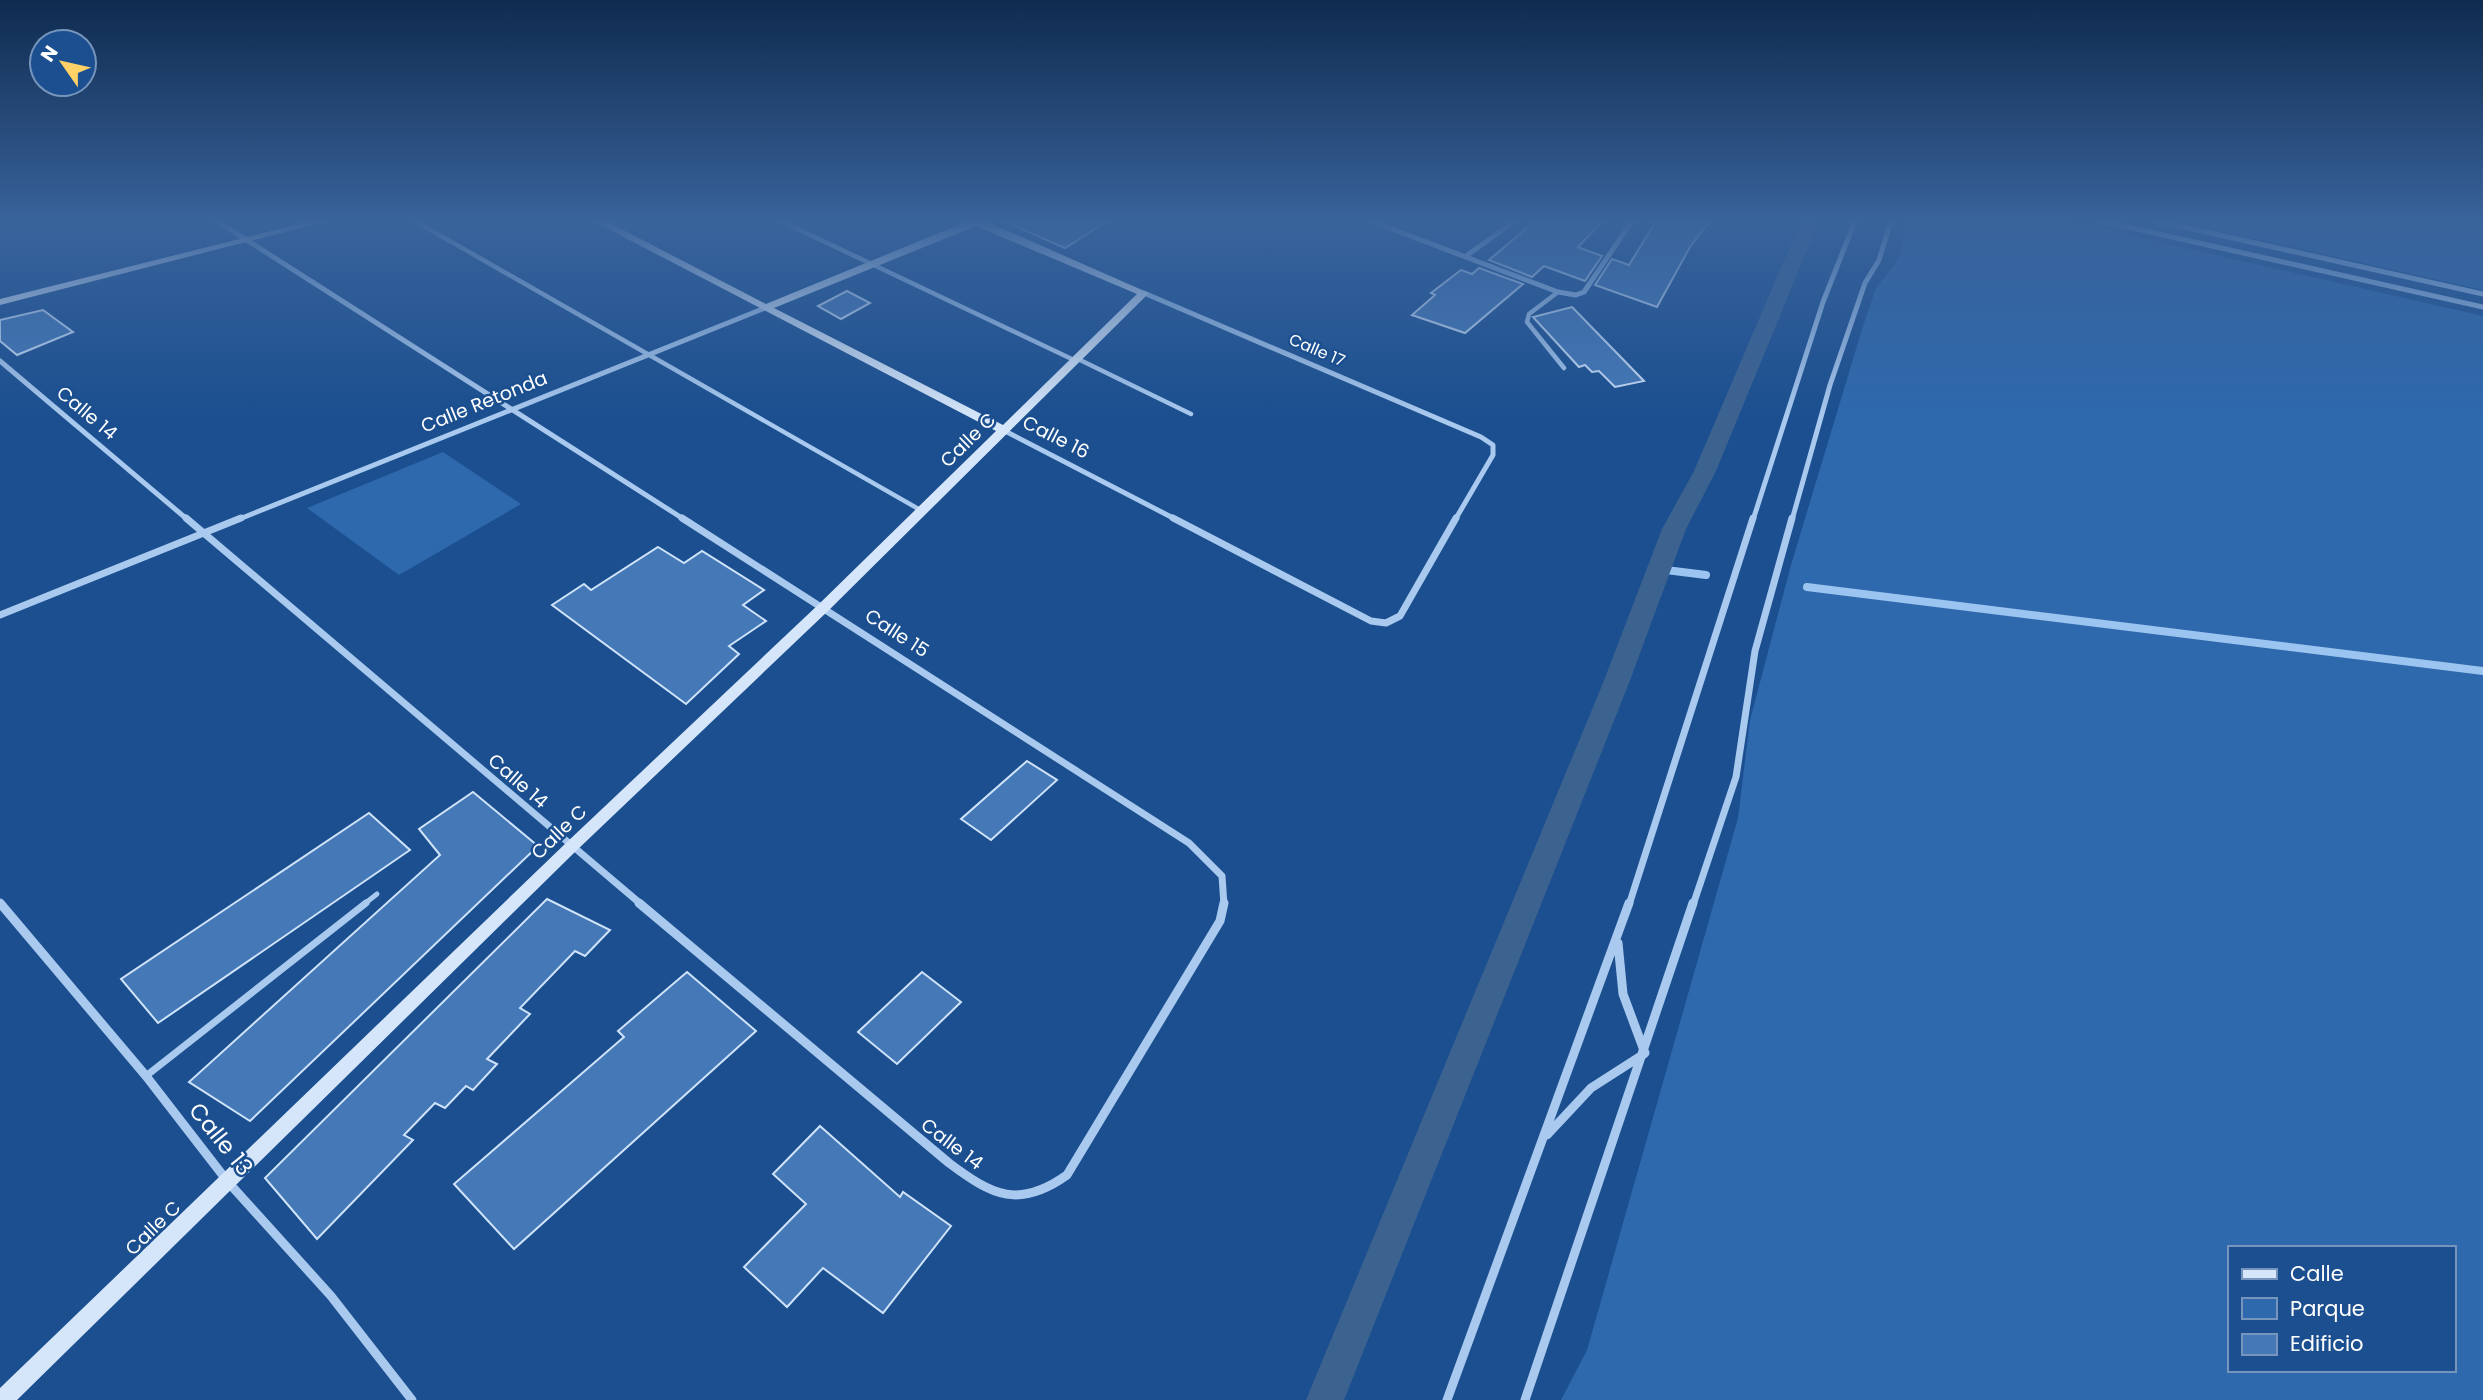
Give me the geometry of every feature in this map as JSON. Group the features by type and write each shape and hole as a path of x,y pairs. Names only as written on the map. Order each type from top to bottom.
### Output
{"street":[{"path":"0,302 63,286"},
{"name":"Calle 15","path":"319,286 510,411 824,607 1189,844 1218,867 1226,882 1228,898 1220,921 1066,1175 1049,1191 1030,1198"},
{"name":"Calle 16","path":"723,286 1371,621 1386,623"},
{"name":"Calle Retonda","path":"0,615 819,286"},
{"name":"Calle 17","path":"1128,286 1481,436 1493,445 1493,454 1400,615 1386,623"},
{"path":"1544,286 1561,293 1584,292 1588,286"},
{"path":"1447,1400 1618,938 1829,286"},
{"path":"1525,1400 1645,1054 1736,777 1755,651 1830,386 1864,286"},
{"path":"2391,286 2483,307"},
{"path":"2449,286 2483,294"},
{"name":"Calle C","path":"2,1400 571,847 824,607 1144,293"},
{"name":"Calle 14","path":"0,361 207,533 571,847 911,1133 984,1187 1007,1198 1030,1198"},
{"name":"Calle 13","path":"0,903 146,1076 228,1182 331,1296 412,1400"},
{"path":"1618,938 1623,994 1645,1054"},
{"path":"1542,1141 1563,1113 1587,1089 1615,1069 1645,1054"}],"lane":[{"path":"529,286 922,511"},
{"path":"919,286 1191,414"},
{"path":"1561,293 1529,314 1527,322 1564,368"},
{"path":"146,1076 377,894"}],"green space":[{"path":"2353,286 2483,316 2483,1400 1561,1400 1587,1350 1738,818 1750,720 1791,565 1876,288"},
{"path":"443,452 521,504 399,575 307,508"}],"building":[{"path":"1440,286 1520,286 1465,333 1412,315 1435,295 1431,293"},
{"path":"1599,286 1668,286 1657,307"},
{"path":"847,291 870,303 841,319 818,306"},
{"path":"1572,307 1644,381 1615,387 1599,371 1592,372 1585,365 1579,367 1533,317"},
{"path":"43,310 73,332 17,355 0,341 0,320"},
{"path":"658,547 684,563 702,551 764,590 743,605 766,621 729,646 739,654 686,704 552,605 584,584 591,590"},
{"path":"1027,761 1057,780 991,840 961,819"},
{"path":"473,792 538,846 250,1121 189,1082 440,855 419,829"},
{"path":"369,813 410,850 158,1023 121,979"},
{"path":"547,899 610,930 585,956 575,951 520,1008 530,1014 487,1059 497,1064 473,1090 466,1086 445,1108 435,1103 404,1135 413,1140 317,1239 265,1178"},
{"path":"687,972 756,1031 514,1249 454,1184 624,1037 618,1031"},
{"path":"922,972 961,1002 897,1064 858,1032"},
{"path":"820,1126 900,1197 903,1192 951,1226 883,1313 823,1268 787,1307 744,1267 806,1204 773,1174"}],"waterway":[{"path":"1325,1400 1616,683 1674,529 1705,471 1783,286"},
{"path":"1658,569 1706,575"},
{"path":"1807,587 2483,671"}]}
